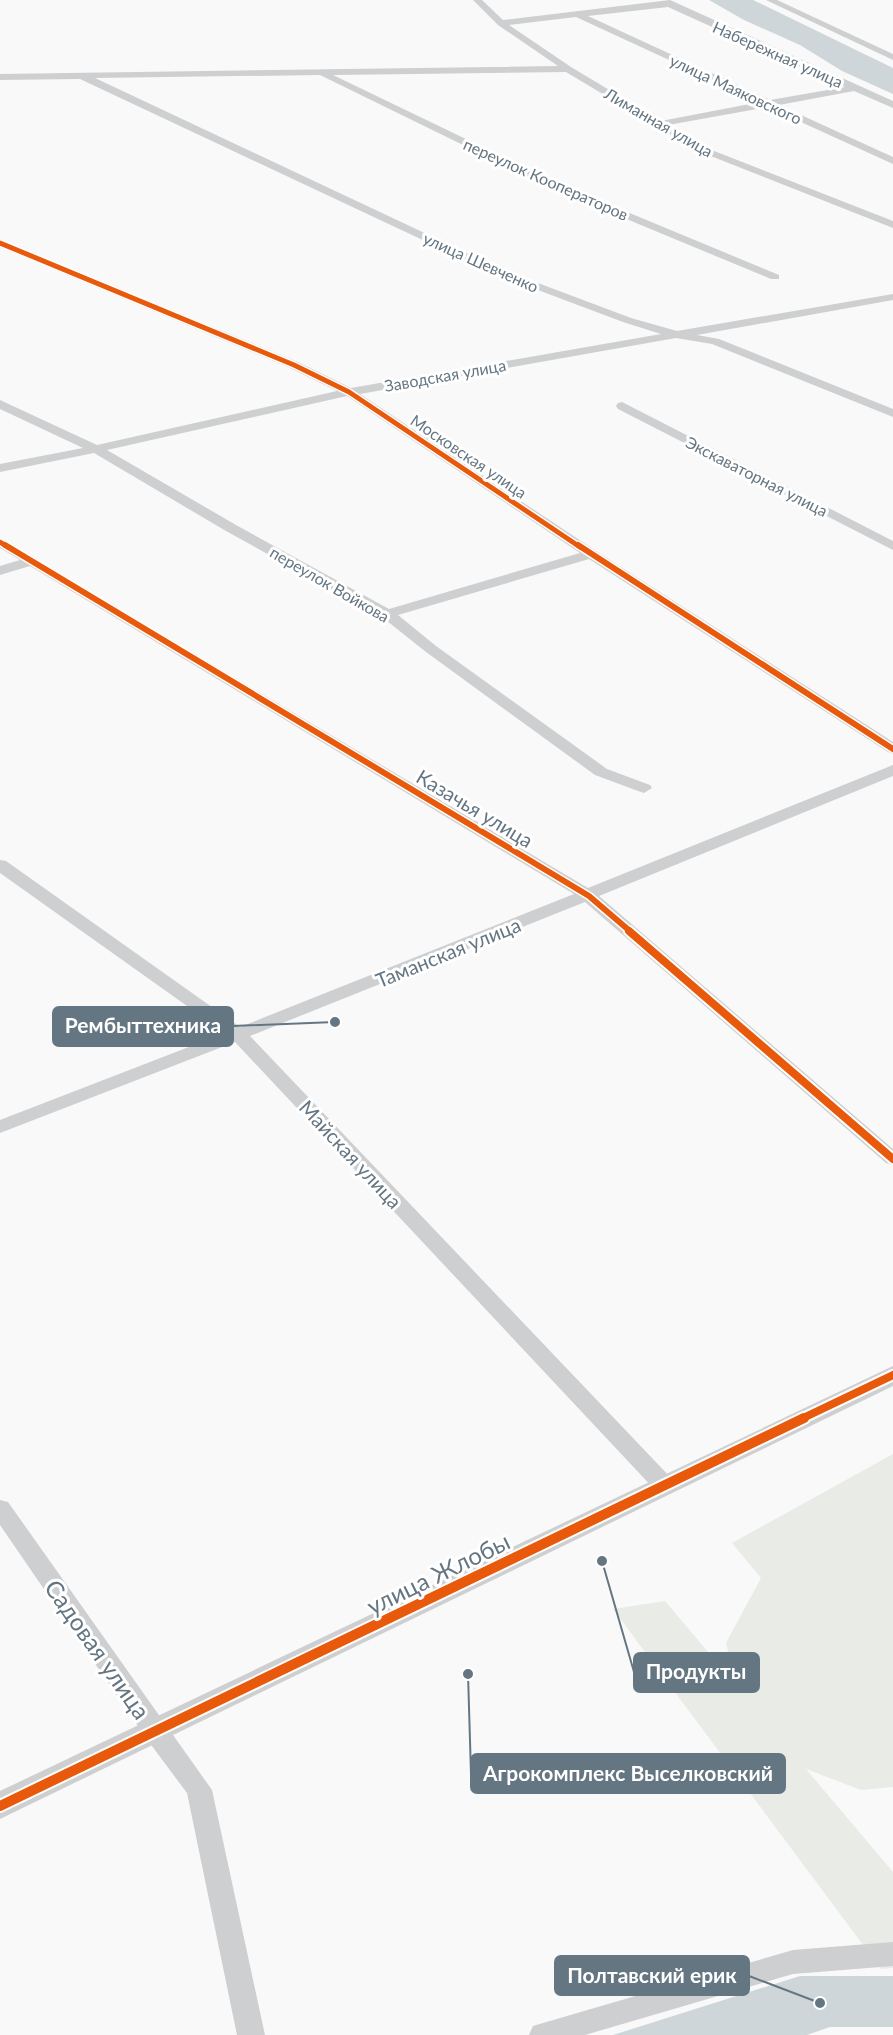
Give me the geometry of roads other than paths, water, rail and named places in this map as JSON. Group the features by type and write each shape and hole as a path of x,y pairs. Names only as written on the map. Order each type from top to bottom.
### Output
{"street":[{"name":"Лиманная улица","path":"477,0 501,23 568,69 701,149 893,225"},
{"path":"770,0 893,57"},
{"path":"501,23 579,15 667,2"},
{"name":"Набережная улица","path":"667,2 893,105"},
{"name":"улица Маяковского","path":"579,15 766,104 893,161"},
{"path":"0,77 568,69"},
{"name":"переулок Кооператоров","path":"320,72 551,184 775,277"},
{"name":"улица Шевченко","path":"82,76 497,271 627,320 678,335 715,340 893,413"},
{"path":"659,124 854,88"},
{"name":"Московская улица","path":"0,243 294,365 349,392 591,554 893,749"},
{"name":"Заводская улица","path":"0,468 96,449 349,392 893,297"},
{"name":"переулок Войкова","path":"0,404 96,449 231,528 387,614 431,649 601,772 644,788"},
{"name":"Экскаваторная улица","path":"622,406 893,546"},
{"name":"Казачья улица","path":"0,542 589,896 893,1159"},
{"path":"387,614 591,554"},
{"path":"0,570 31,561"},
{"name":"Таманская улица","path":"0,1127 589,896 893,770"},
{"name":"Майская улица","path":"0,865 239,1035 664,1485"},
{"name":"улица Жлобы","path":"0,1806 893,1375"},
{"name":"Садовая улица","path":"0,1508 155,1731 199,1790 251,2035"},
{"path":"543,2035 793,1962 893,1953"}],"place":[{"name":"Рембыттехника","path":"335,1022"},
{"name":"Продукты","path":"602,1561"},
{"name":"Агрокомплекс Выселковский","path":"468,1674"},
{"name":"Полтавский ерик","path":"820,2003"}]}
